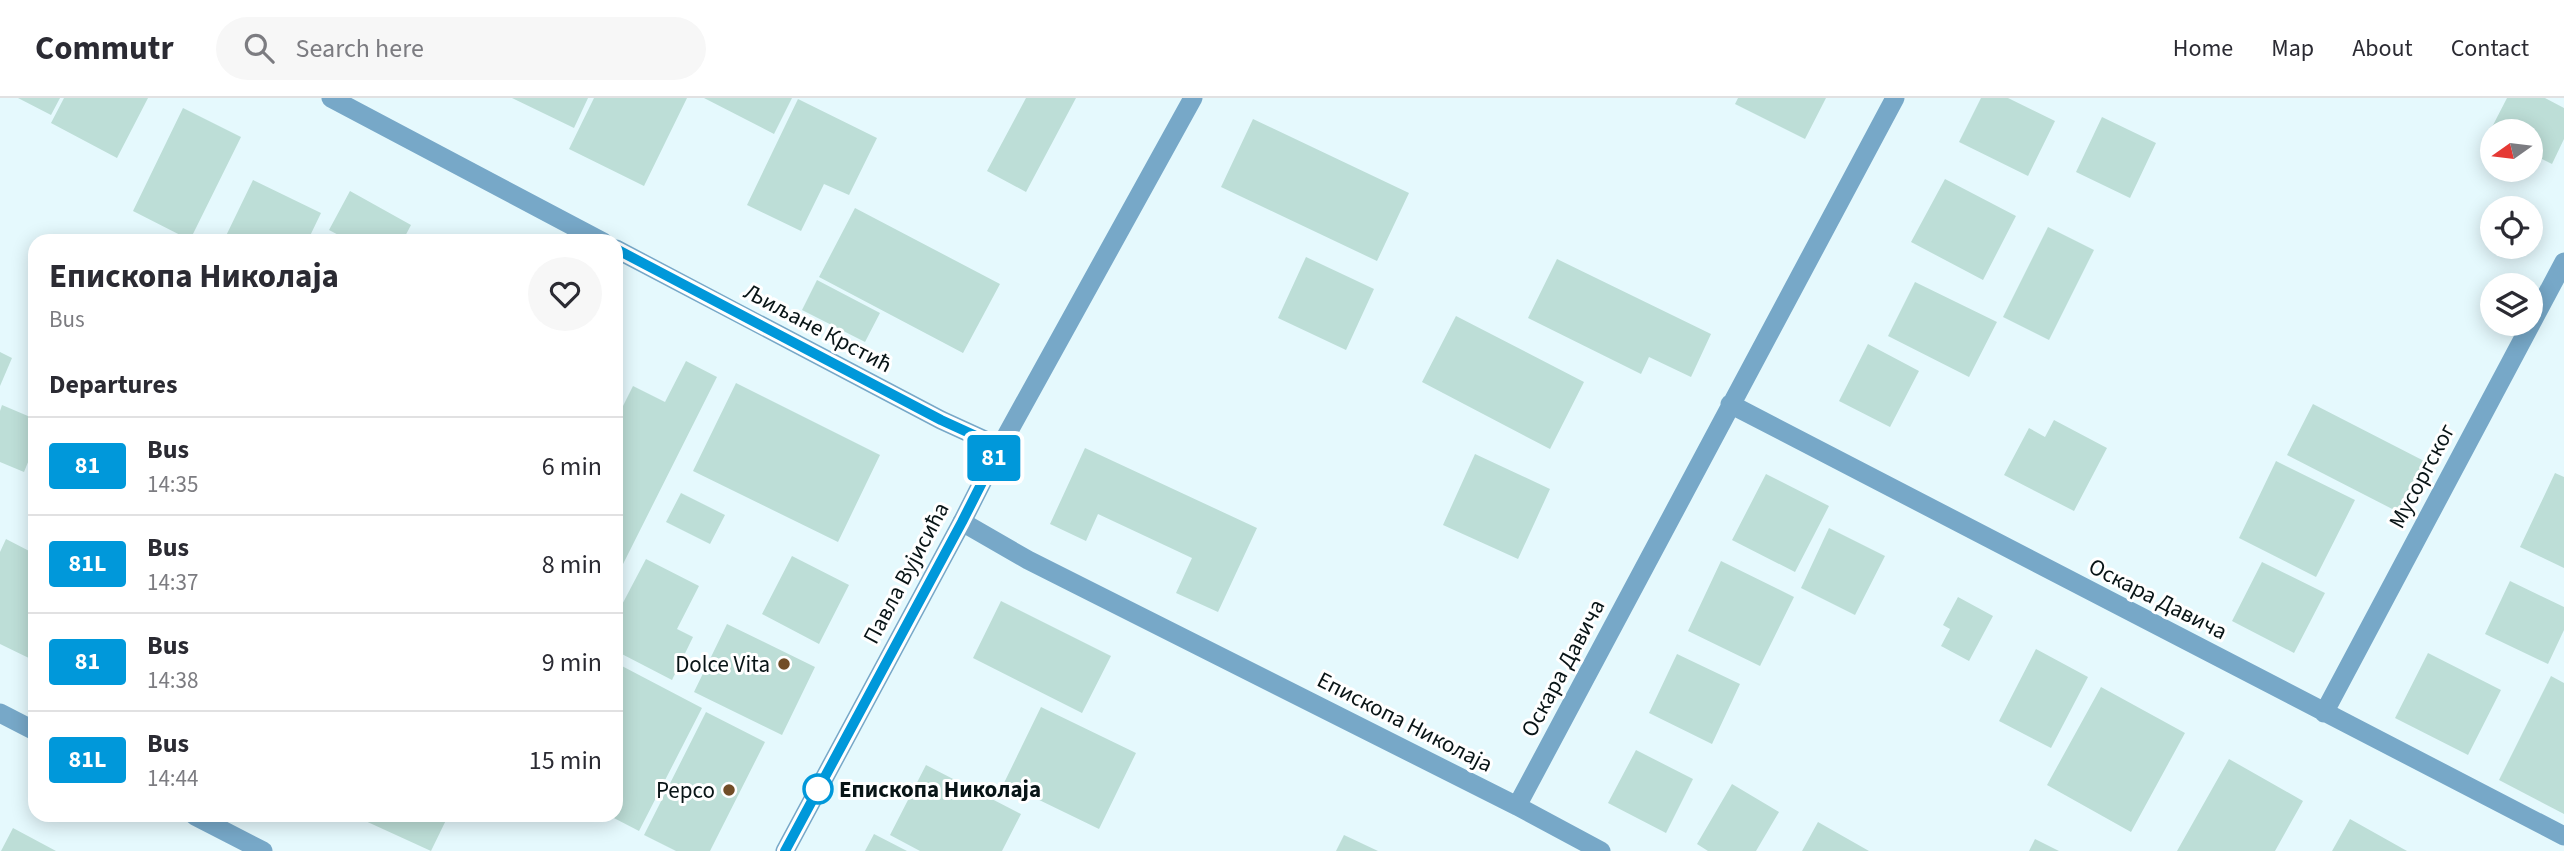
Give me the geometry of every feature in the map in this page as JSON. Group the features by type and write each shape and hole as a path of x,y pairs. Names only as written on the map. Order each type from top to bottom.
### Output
{"street":[{"path":"331,98 588,234"},
{"name":"Павла Вујисића","path":"785,851 1000,447 1192,98"},
{"name":"Оскара Давича","path":"1517,806 1895,98"},
{"name":"Љиљане Крстић","path":"623,252 941,420 1000,447"},
{"name":"Мусоргског","path":"2324,713 2564,261"},
{"name":"Оскара Давича","path":"1730,404 2564,836"},
{"name":"Епископа Николаја","path":"962,522 1028,560 1601,851"},
{"path":"0,713 28,728"},
{"path":"207,822 263,851"}],"building":[{"path":"18,98 60,98 51,115"},
{"path":"64,98 148,98 117,158 51,123"},
{"path":"512,98 588,98 574,128"},
{"path":"594,98 687,98 644,186 569,149"},
{"path":"704,98 792,98 774,134"},
{"path":"1026,98 1076,98 1026,192 987,171"},
{"path":"1738,98 1826,98 1805,139 1735,104"},
{"path":"1981,98 2008,98 2055,121 2028,176 1959,142"},
{"path":"2507,98 2545,98 2564,108 2564,139 2552,164 2543,160 2543,119 2496,119"},
{"path":"798,99 877,138 849,195 824,184 801,231 747,205"},
{"path":"183,108 241,137 193,234 178,234 133,211"},
{"path":"2102,117 2156,143 2130,198 2076,172"},
{"path":"1253,119 1409,193 1377,261 1221,187"},
{"path":"1945,179 2016,216 1983,280 1911,242"},
{"path":"253,180 321,213 311,234 227,234"},
{"path":"350,191 411,225 406,234 337,234 329,230"},
{"path":"855,208 1000,284 963,353 819,277"},
{"path":"2048,227 2094,250 2049,340 2003,317"},
{"path":"1306,257 1374,289 1346,350 1278,318"},
{"path":"1557,259 1711,334 1691,377 1649,357 1641,374 1528,318"},
{"path":"817,280 880,313 865,342 802,310"},
{"path":"1915,282 1997,322 1969,377 1888,336"},
{"path":"1456,316 1584,382 1550,449 1422,382"},
{"path":"1868,344 1919,371 1890,427 1839,401"},
{"path":"0,352 12,358 0,386"},
{"path":"686,361 717,377 623,564 623,406 633,386 665,402"},
{"path":"736,383 880,455 838,542 693,471"},
{"path":"2313,404 2428,463 2402,514 2287,455"},
{"path":"2,405 28,416 28,462 24,472 0,462"},
{"path":"2054,420 2107,448 2074,511 2004,475 2029,428 2045,437"},
{"path":"1085,448 1257,528 1218,612 1176,593 1192,558 1098,514 1086,541 1050,524"},
{"path":"1475,454 1550,489 1518,559 1443,525"},
{"path":"2276,461 2355,500 2316,577 2239,538"},
{"path":"2555,473 2564,477 2564,568 2520,547"},
{"path":"1766,474 1829,506 1795,572 1732,540"},
{"path":"681,493 725,515 710,544 666,522"},
{"path":"1829,528 1885,556 1855,615 1801,588"},
{"path":"6,539 28,550 28,658 0,644 0,552"},
{"path":"792,556 849,585 819,644 762,614"},
{"path":"646,559 699,586 677,629 693,637 672,680 623,655 623,603"},
{"path":"1721,561 1794,597 1760,666 1688,631"},
{"path":"2262,562 2325,593 2294,653 2232,621"},
{"path":"2510,581 2564,607 2564,630 2548,664 2485,634"},
{"path":"1958,597 1993,616 1969,661 1941,646 1950,629 1943,625"},
{"path":"1001,601 1111,656 1082,713 973,658"},
{"path":"727,624 815,667 782,735 694,692"},
{"path":"2036,649 2088,677 2051,748 1999,721"},
{"path":"2428,653 2501,690 2468,755 2395,718"},
{"path":"1677,654 1740,684 1712,744 1649,713"},
{"path":"623,667 702,708 639,831 622,822"},
{"path":"2551,676 2564,683 2564,814 2499,780"},
{"path":"2101,687 2185,733 2131,832 2047,785"},
{"path":"1041,707 1136,753 1099,829 1004,783"},
{"path":"706,712 765,742 710,851 676,851 644,835"},
{"path":"1636,750 1693,779 1666,833 1608,803"},
{"path":"2229,759 2303,801 2275,851 2177,851"},
{"path":"926,765 1021,814 1002,851 920,851 890,835"},
{"path":"1732,784 1779,812 1756,851 1708,851 1697,844"},
{"path":"2350,819 2407,851 2332,851"},
{"path":"368,822 445,822 431,851"},
{"path":"1818,822 1869,851 1802,851"},
{"path":"13,828 56,851 1,851"},
{"path":"874,834 907,851 865,851"},
{"path":"1344,835 1378,851 1336,851"},
{"path":"2035,839 2059,851 2029,851"}],"bus line":[{"name":"81","path":"623,253 941,420 1000,447 785,851"}],"place":[{"name":"Dolce Vita","path":"784,664"},
{"name":"Епископа Николаја","path":"818,789"},
{"name":"Pepco","path":"729,790"}]}
